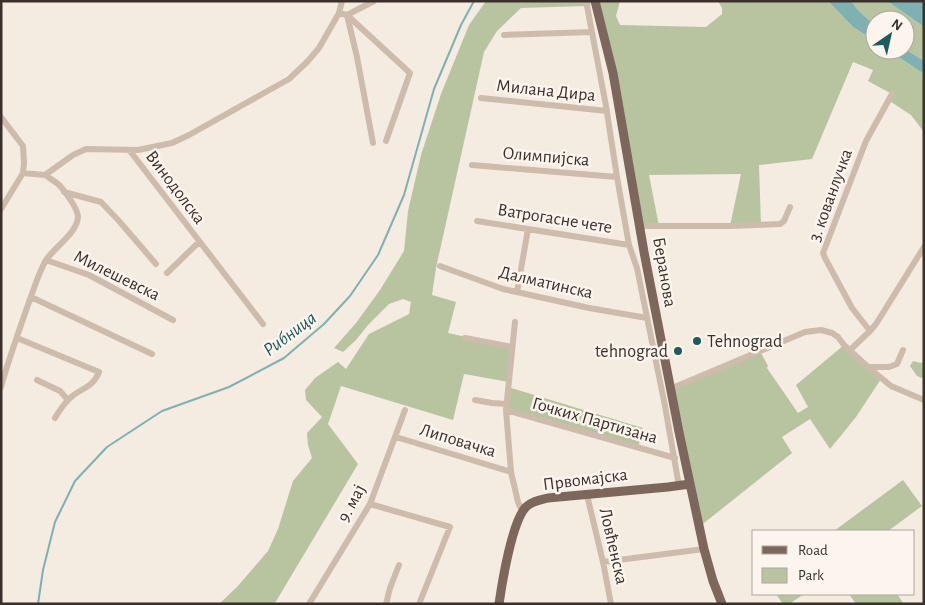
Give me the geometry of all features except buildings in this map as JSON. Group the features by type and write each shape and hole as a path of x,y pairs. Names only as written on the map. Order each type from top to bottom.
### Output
{"main road":[{"name":"Беранова","path":"594,1 613,73 670,389 704,550 722,604"},
{"name":"Првомајска","path":"498,604 506,564 518,522 524,510 530,504 548,498 690,484"}],"street":[{"path":"347,15 374,1"},
{"name":"Беранова","path":"588,1 587,6 607,111 629,245 637,268 666,406 680,486"},
{"path":"342,2 357,57 373,143"},
{"path":"46,175 73,155 86,149 130,151 172,143 289,79 313,56 339,13 342,2"},
{"path":"339,13 347,15 410,73 386,141"},
{"path":"504,35 592,32"},
{"name":"3. кованлучка","path":"870,331 852,308 823,253 866,141 892,94"},
{"name":"Милана Дира","path":"481,98 607,111"},
{"path":"1,117 23,146 24,163 23,173 1,209"},
{"name":"Винодолска","path":"130,151 263,324"},
{"name":"Олимпијска","path":"472,165 617,177"},
{"path":"1,387 41,271 46,260 75,226 78,216 75,208 60,186 46,175 23,173"},
{"path":"64,192 100,202 119,220 156,264"},
{"path":"640,226 780,224 784,221 790,208"},
{"name":"Ватрогасне чете","path":"477,221 629,245"},
{"path":"517,292 528,229"},
{"name":"Винодолска","path":"167,273 199,242"},
{"path":"850,350 870,331 924,247"},
{"path":"633,255 644,252"},
{"name":"Милешевска","path":"46,260 89,275 173,320"},
{"name":"Далматинска","path":"440,266 503,289 589,308 647,318"},
{"path":"32,297 152,354"},
{"path":"516,322 506,407 511,472 518,502 524,510"},
{"path":"670,389 805,332 821,330 838,337 868,367 891,386 924,400"},
{"path":"17,338 99,372 92,384 68,400 54,418"},
{"path":"464,338 512,347"},
{"path":"868,367 889,367 897,364 903,350"},
{"path":"37,380 60,391 68,400"},
{"name":"Гочких Партизана","path":"475,400 506,407 675,458"},
{"name":"9. мај","path":"309,604 370,504 406,410"},
{"name":"Липовачка","path":"396,437 511,472"},
{"name":"Ловћенска","path":"587,494 611,604"},
{"path":"370,504 450,527 419,604"},
{"path":"603,562 704,550"},
{"path":"386,604 399,565"}],"green space":[{"path":"486,1 586,1 587,6 521,8 497,31 484,52 436,268 432,295 456,302 448,333 512,347 509,382 464,374 453,420 341,386 328,424 358,464 275,603 219,604 237,587 268,551 278,529 293,481 312,458 307,433 322,417 306,400 305,390 315,378 338,362 346,369 369,334 409,314 411,302 403,299 389,304 343,352 334,348 356,323 380,290 404,251 408,211 421,155 441,94 469,25"},
{"path":"595,1 620,1 616,16 620,25 706,27 722,14 722,8 718,1 828,1 853,27 865,35 865,60 903,60 924,74 924,132 911,115 888,100 892,94 868,81 873,70 853,62 812,159 759,165 761,226 730,226 741,174 649,175 659,226 640,226"},
{"path":"851,1 887,1 900,10 865,10 865,17"},
{"path":"915,21 924,27 924,61 915,55"},
{"path":"844,345 881,379 856,417 830,449 810,419 782,437 792,453 699,527 670,389 760,351 768,366 767,368 798,413 808,407 796,385"},
{"path":"913,361 924,362 924,379 917,376 910,366"},
{"path":"508,387 643,428 638,448 506,410"},
{"path":"903,480 922,506 889,530 835,530"},
{"path":"777,595 802,595 789,604 783,604"},
{"path":"850,595 898,595 904,604 856,604"}],"water":[{"path":"828,1 851,1 865,17 865,35 853,27"},
{"path":"887,1 924,1 924,27 915,21 915,10 900,10"},
{"path":"915,55 924,61 924,74 903,60 915,60"}],"waterway":[{"name":"Рибница","path":"38,604 43,570 55,522 75,481 107,447 162,411 229,387 284,358 324,324 350,296 378,255 404,195 434,89 461,25 474,1"}],"place":[{"name":"Tehnograd","path":"697,341"},
{"name":"tehnograd","path":"678,351"}]}
